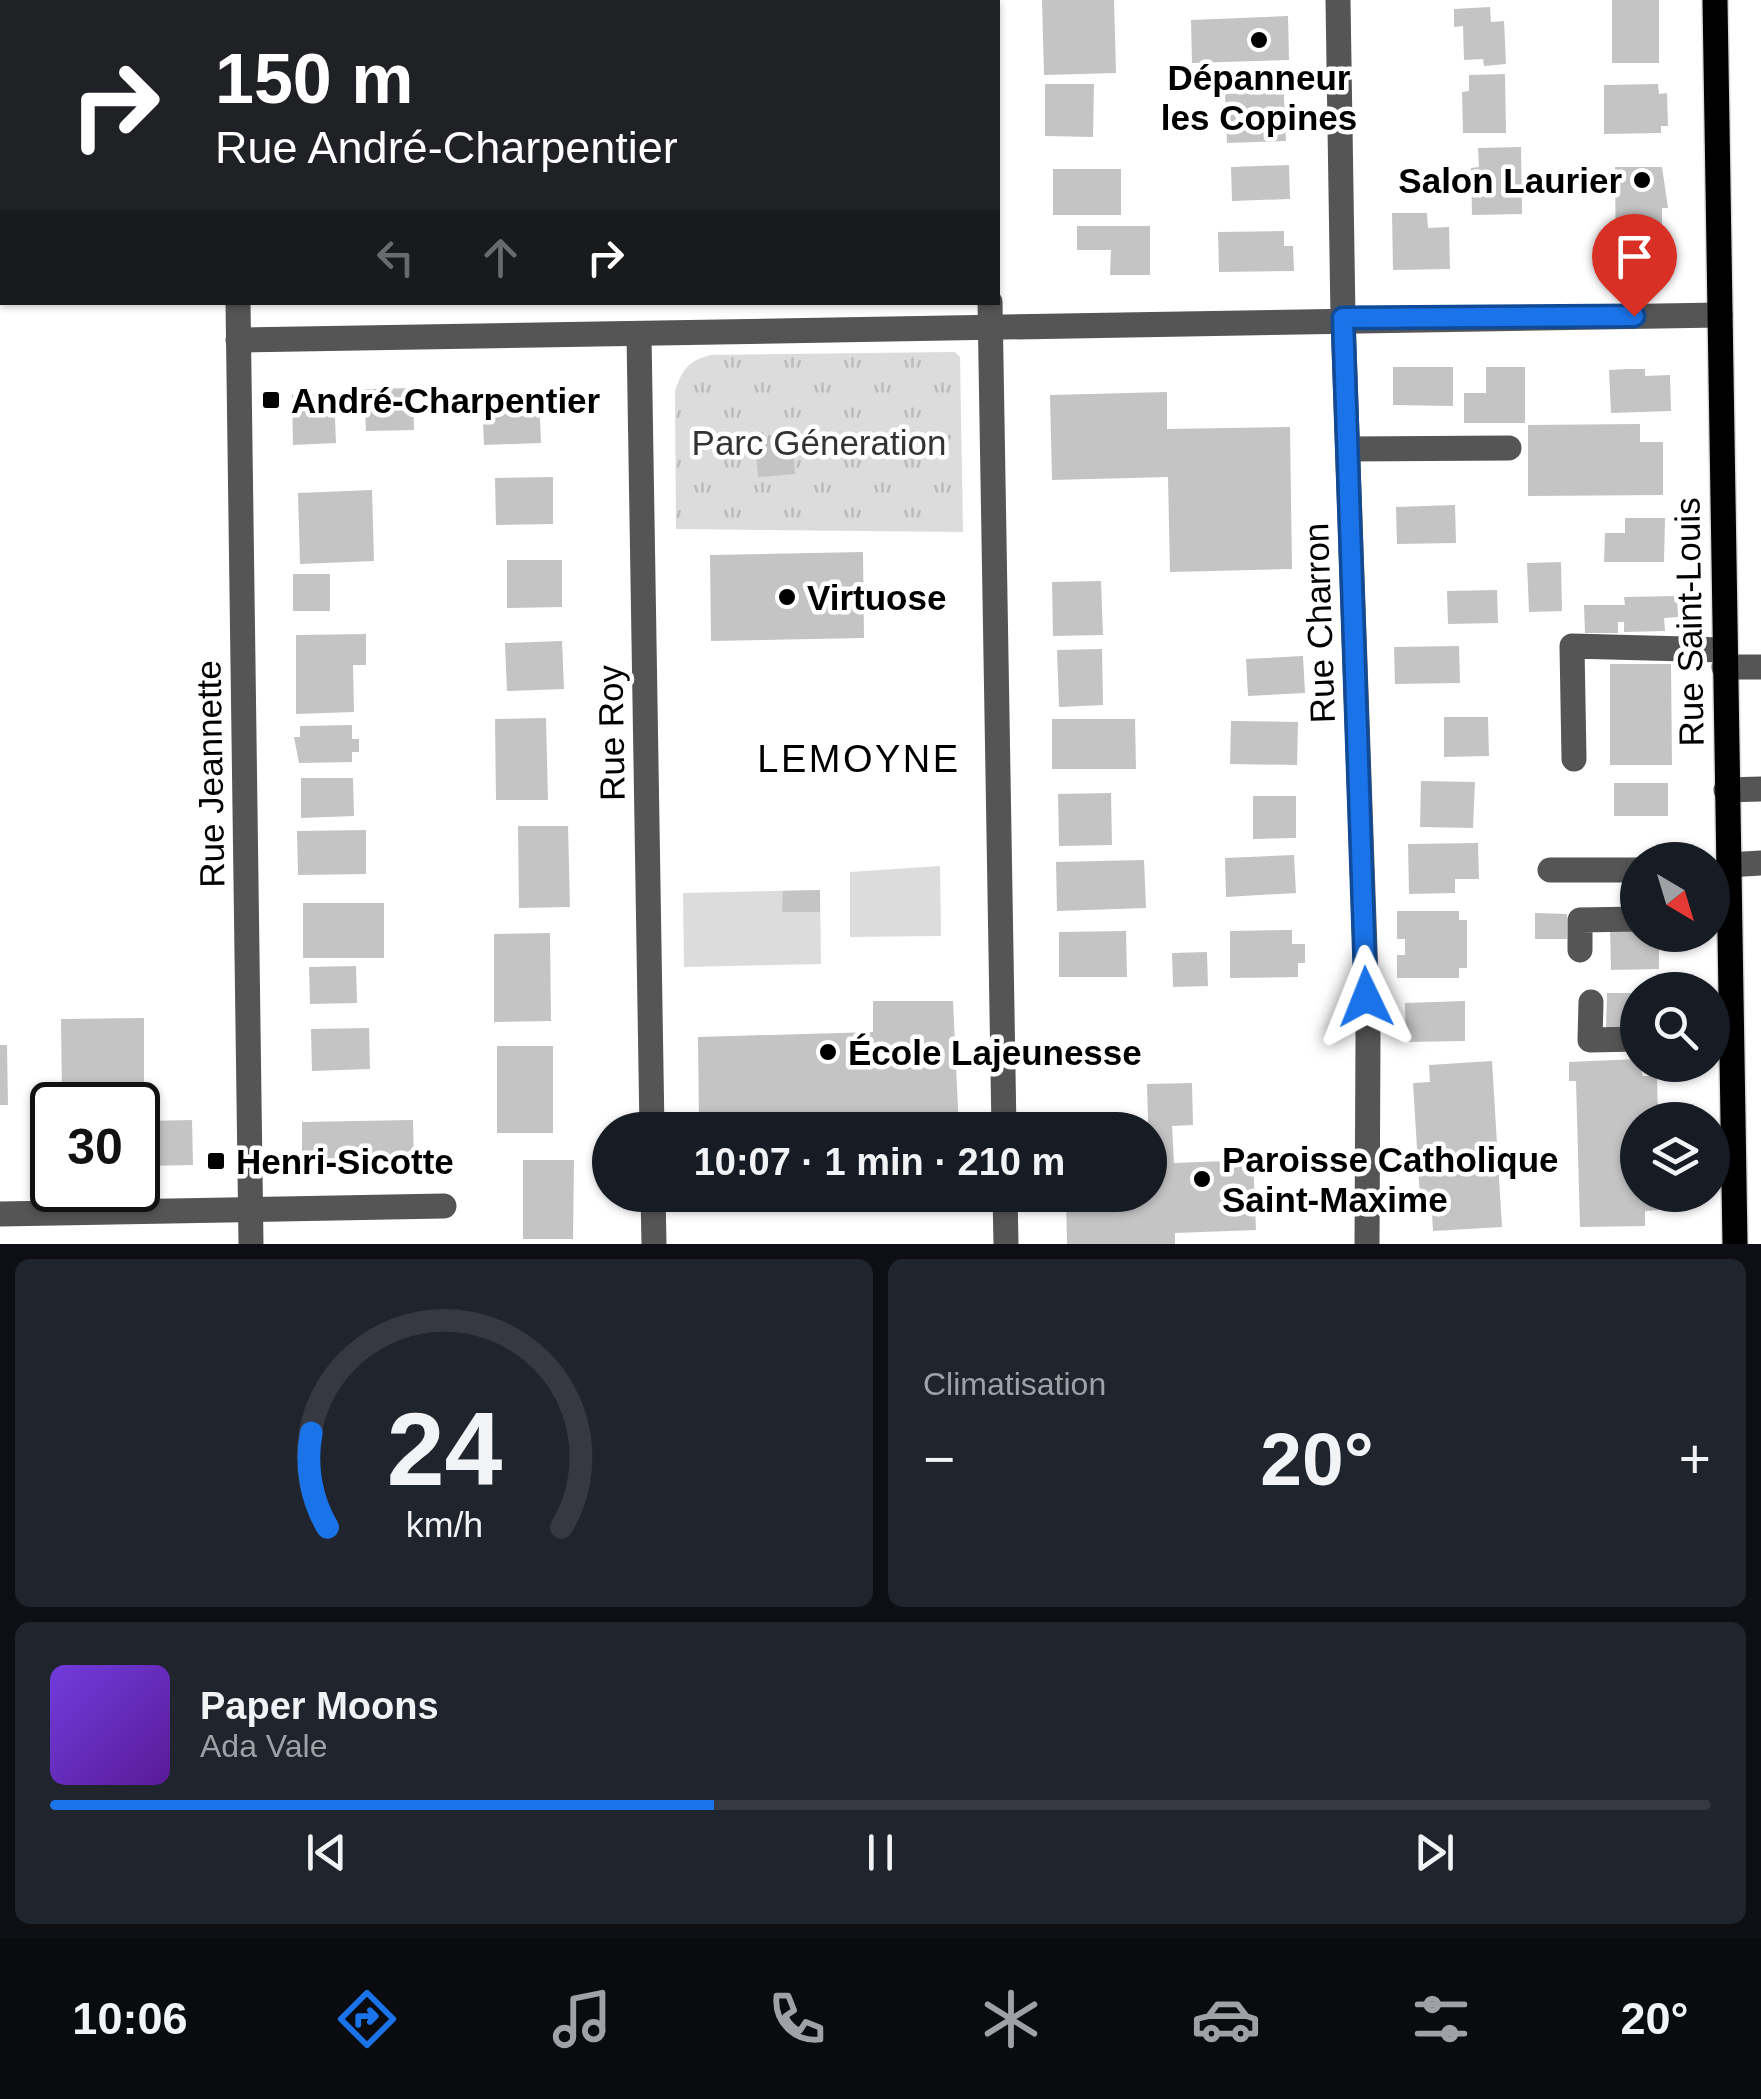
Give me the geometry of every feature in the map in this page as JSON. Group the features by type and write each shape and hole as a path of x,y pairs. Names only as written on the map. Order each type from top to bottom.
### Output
{"main road":[{"name":"Rue Saint-Louis","path":"1715,0 1724,842"},
{"name":"Rue Saint-Louis","path":"1725,1082 1735,1244"}],"street":[{"name":"Rue Charron","path":"1338,0 1343,318 1368,1036 1367,1244"},
{"name":"Rue Jeannette","path":"238,305 251,1244"},
{"path":"991,314 1004,1112"},
{"path":"238,340 640,334 991,314 1343,318 1720,315"},
{"name":"Rue Roy","path":"640,334 652,1112"},
{"path":"1348,449 1510,448"},
{"path":"1574,759 1572,646 1724,659 1761,667"},
{"path":"1726,790 1761,789"},
{"path":"1730,868 1761,864"},
{"path":"1550,870 1620,870"},
{"path":"1580,950 1580,920 1620,919"},
{"path":"1591,1002 1590,1040 1620,1040"},
{"path":"0,1214 444,1206"},
{"path":"653,1212 654,1244"},
{"path":"1005,1212 1006,1244"}],"green space":[{"name":"Parc Géneration","path":"955,352 960,357 963,532 676,529 675,391 691,363 710,355"},
{"path":"940,866 941,936 850,937 850,872"},
{"path":"820,890 821,964 684,967 683,893"}],"building":[{"path":"1042,0 1114,0 1116,73 1044,75"},
{"path":"1612,0 1659,0 1659,63 1612,63"},
{"path":"1490,7 1491,22 1504,21 1506,64 1484,66 1483,59 1464,60 1463,26 1454,27 1454,9"},
{"path":"1288,16 1289,60 1192,63 1191,20"},
{"path":"1505,74 1506,133 1463,133 1462,92 1469,91 1469,75"},
{"path":"1283,78 1286,141 1227,143 1225,94 1245,93 1244,79"},
{"path":"1045,84 1094,84 1093,137 1045,136"},
{"path":"1658,84 1659,94 1667,93 1668,126 1661,126 1661,133 1604,134 1604,85"},
{"path":"1521,147 1522,214 1472,215 1471,168 1479,167 1478,148"},
{"path":"1289,165 1290,199 1232,201 1231,167"},
{"path":"1615,167 1662,167 1668,208 1662,208 1657,266 1616,266"},
{"path":"1053,169 1121,169 1121,215 1053,215"},
{"path":"1392,213 1427,213 1428,228 1449,227 1450,269 1393,270"},
{"path":"1077,226 1150,226 1150,275 1110,275 1111,250 1077,250"},
{"path":"1284,231 1284,246 1293,246 1294,271 1219,272 1218,232"},
{"path":"1393,367 1453,367 1453,406 1393,405"},
{"path":"1486,367 1525,367 1525,423 1464,423 1464,393 1486,393"},
{"path":"1645,369 1645,376 1670,375 1671,411 1611,413 1609,370"},
{"path":"413,388 414,430 366,431 364,389"},
{"path":"1167,392 1167,429 1290,427 1292,569 1170,572 1168,477 1052,480 1050,395"},
{"path":"334,393 336,443 293,445 292,395"},
{"path":"539,395 541,443 484,445 482,398"},
{"path":"1640,424 1640,442 1663,442 1663,495 1528,496 1528,425"},
{"path":"793,440 795,474 758,477 755,443"},
{"path":"553,477 553,524 496,525 495,478"},
{"path":"372,490 374,561 300,564 298,493"},
{"path":"1455,505 1456,543 1397,544 1396,507"},
{"path":"1625,518 1665,518 1664,562 1604,562 1605,533 1625,533"},
{"name":"Virtuose","path":"863,552 864,638 711,641 710,555"},
{"path":"507,560 562,560 562,607 507,608"},
{"path":"1561,562 1562,611 1529,612 1527,563"},
{"path":"293,574 330,574 330,611 293,611"},
{"path":"1101,581 1103,635 1053,636 1052,582"},
{"path":"1497,590 1498,623 1448,624 1447,591"},
{"path":"1677,596 1678,617 1664,618 1665,631 1624,632 1624,622 1618,622 1618,633 1585,633 1584,605 1625,605 1624,597"},
{"path":"366,634 366,665 353,665 354,712 296,714 296,635"},
{"path":"562,641 564,689 507,691 505,643"},
{"path":"1459,646 1460,683 1395,684 1394,647"},
{"path":"1102,649 1103,705 1059,707 1057,650"},
{"path":"1303,656 1305,693 1248,696 1246,659"},
{"path":"1610,664 1671,664 1672,765 1610,765"},
{"path":"1444,717 1488,717 1489,756 1444,757"},
{"path":"546,718 548,800 496,800 495,719"},
{"path":"1052,719 1135,719 1136,769 1052,769"},
{"path":"1231,721 1298,722 1297,765 1230,764"},
{"path":"352,725 352,739 359,739 359,752 352,752 352,762 299,763 294,737 300,737 300,726"},
{"path":"301,778 353,778 354,816 301,818"},
{"path":"1421,781 1475,782 1473,828 1420,827"},
{"path":"1614,783 1668,783 1668,816 1614,816"},
{"path":"1111,793 1112,845 1059,846 1058,794"},
{"path":"1253,796 1296,796 1296,838 1253,839"},
{"path":"518,826 568,826 570,907 519,908"},
{"path":"366,830 366,874 298,875 297,831"},
{"path":"1478,843 1479,879 1455,879 1455,893 1409,894 1408,844"},
{"path":"1294,855 1296,893 1226,897 1225,858"},
{"path":"1144,860 1146,908 1057,911 1056,862"},
{"path":"820,890 820,912 782,912 783,891"},
{"path":"303,903 384,903 384,958 303,958"},
{"path":"1397,911 1459,911 1459,920 1467,920 1467,968 1459,968 1459,978 1397,978 1397,955 1405,955 1405,939 1397,939"},
{"path":"1535,913 1567,914 1567,939 1535,939"},
{"path":"1610,928 1620,928 1620,952 1659,952 1659,969 1611,970"},
{"path":"1292,930 1292,944 1305,944 1305,963 1298,963 1298,977 1230,978 1230,931"},
{"path":"1126,931 1127,977 1059,977 1059,932"},
{"path":"550,933 551,1021 494,1022 494,934"},
{"path":"1207,952 1208,986 1173,987 1172,953"},
{"path":"356,966 357,1003 310,1004 309,967"},
{"path":"1607,993 1620,993 1620,1030 1606,1030"},
{"path":"873,1001 953,1001 958,1112 699,1112 698,1037 873,1032"},
{"path":"1465,1001 1465,1041 1406,1042 1405,1003"},
{"path":"144,1018 144,1082 62,1082 61,1019"},
{"path":"369,1028 370,1069 312,1071 311,1029"},
{"path":"0,1045 7,1045 8,1105 0,1105"},
{"path":"497,1046 553,1046 553,1133 497,1133"},
{"path":"1620,1060 1620,1082 1657,1082 1658,1102 1620,1102 1620,1212 1645,1212 1645,1226 1580,1227 1576,1081 1569,1081 1569,1062"},
{"path":"1492,1061 1502,1227 1433,1231 1432,1213 1421,1214 1413,1083 1430,1082 1429,1065"},
{"name":"Paroisse Catholique Saint-Maxime","path":"1192,1083 1193,1125 1172,1126 1174,1163 1253,1160 1256,1230 1175,1233 1175,1244 1067,1244 1066,1212 1167,1212 1167,1112 1148,1112 1147,1084"},
{"path":"192,1120 193,1165 160,1166 160,1121"},
{"path":"413,1120 414,1165 302,1166 302,1122"},
{"path":"523,1160 574,1160 573,1239 523,1239"}],"place":[{"name":"Dépanneur les Copines","path":"1259,40"},
{"name":"Salon Laurier","path":"1642,180"},
{"name":"André-Charpentier","path":"271,400"},
{"name":"Virtuose","path":"787,597"},
{"name":"École Lajeunesse","path":"828,1052"},
{"name":"Henri-Sicotte","path":"216,1161"},
{"name":"Paroisse Catholique Saint-Maxime","path":"1202,1179"}],"district":[{"name":"LEMOYNE","path":"859,759"}],"route":[{"path":"1366,997 1343,318 1634,316"}]}
